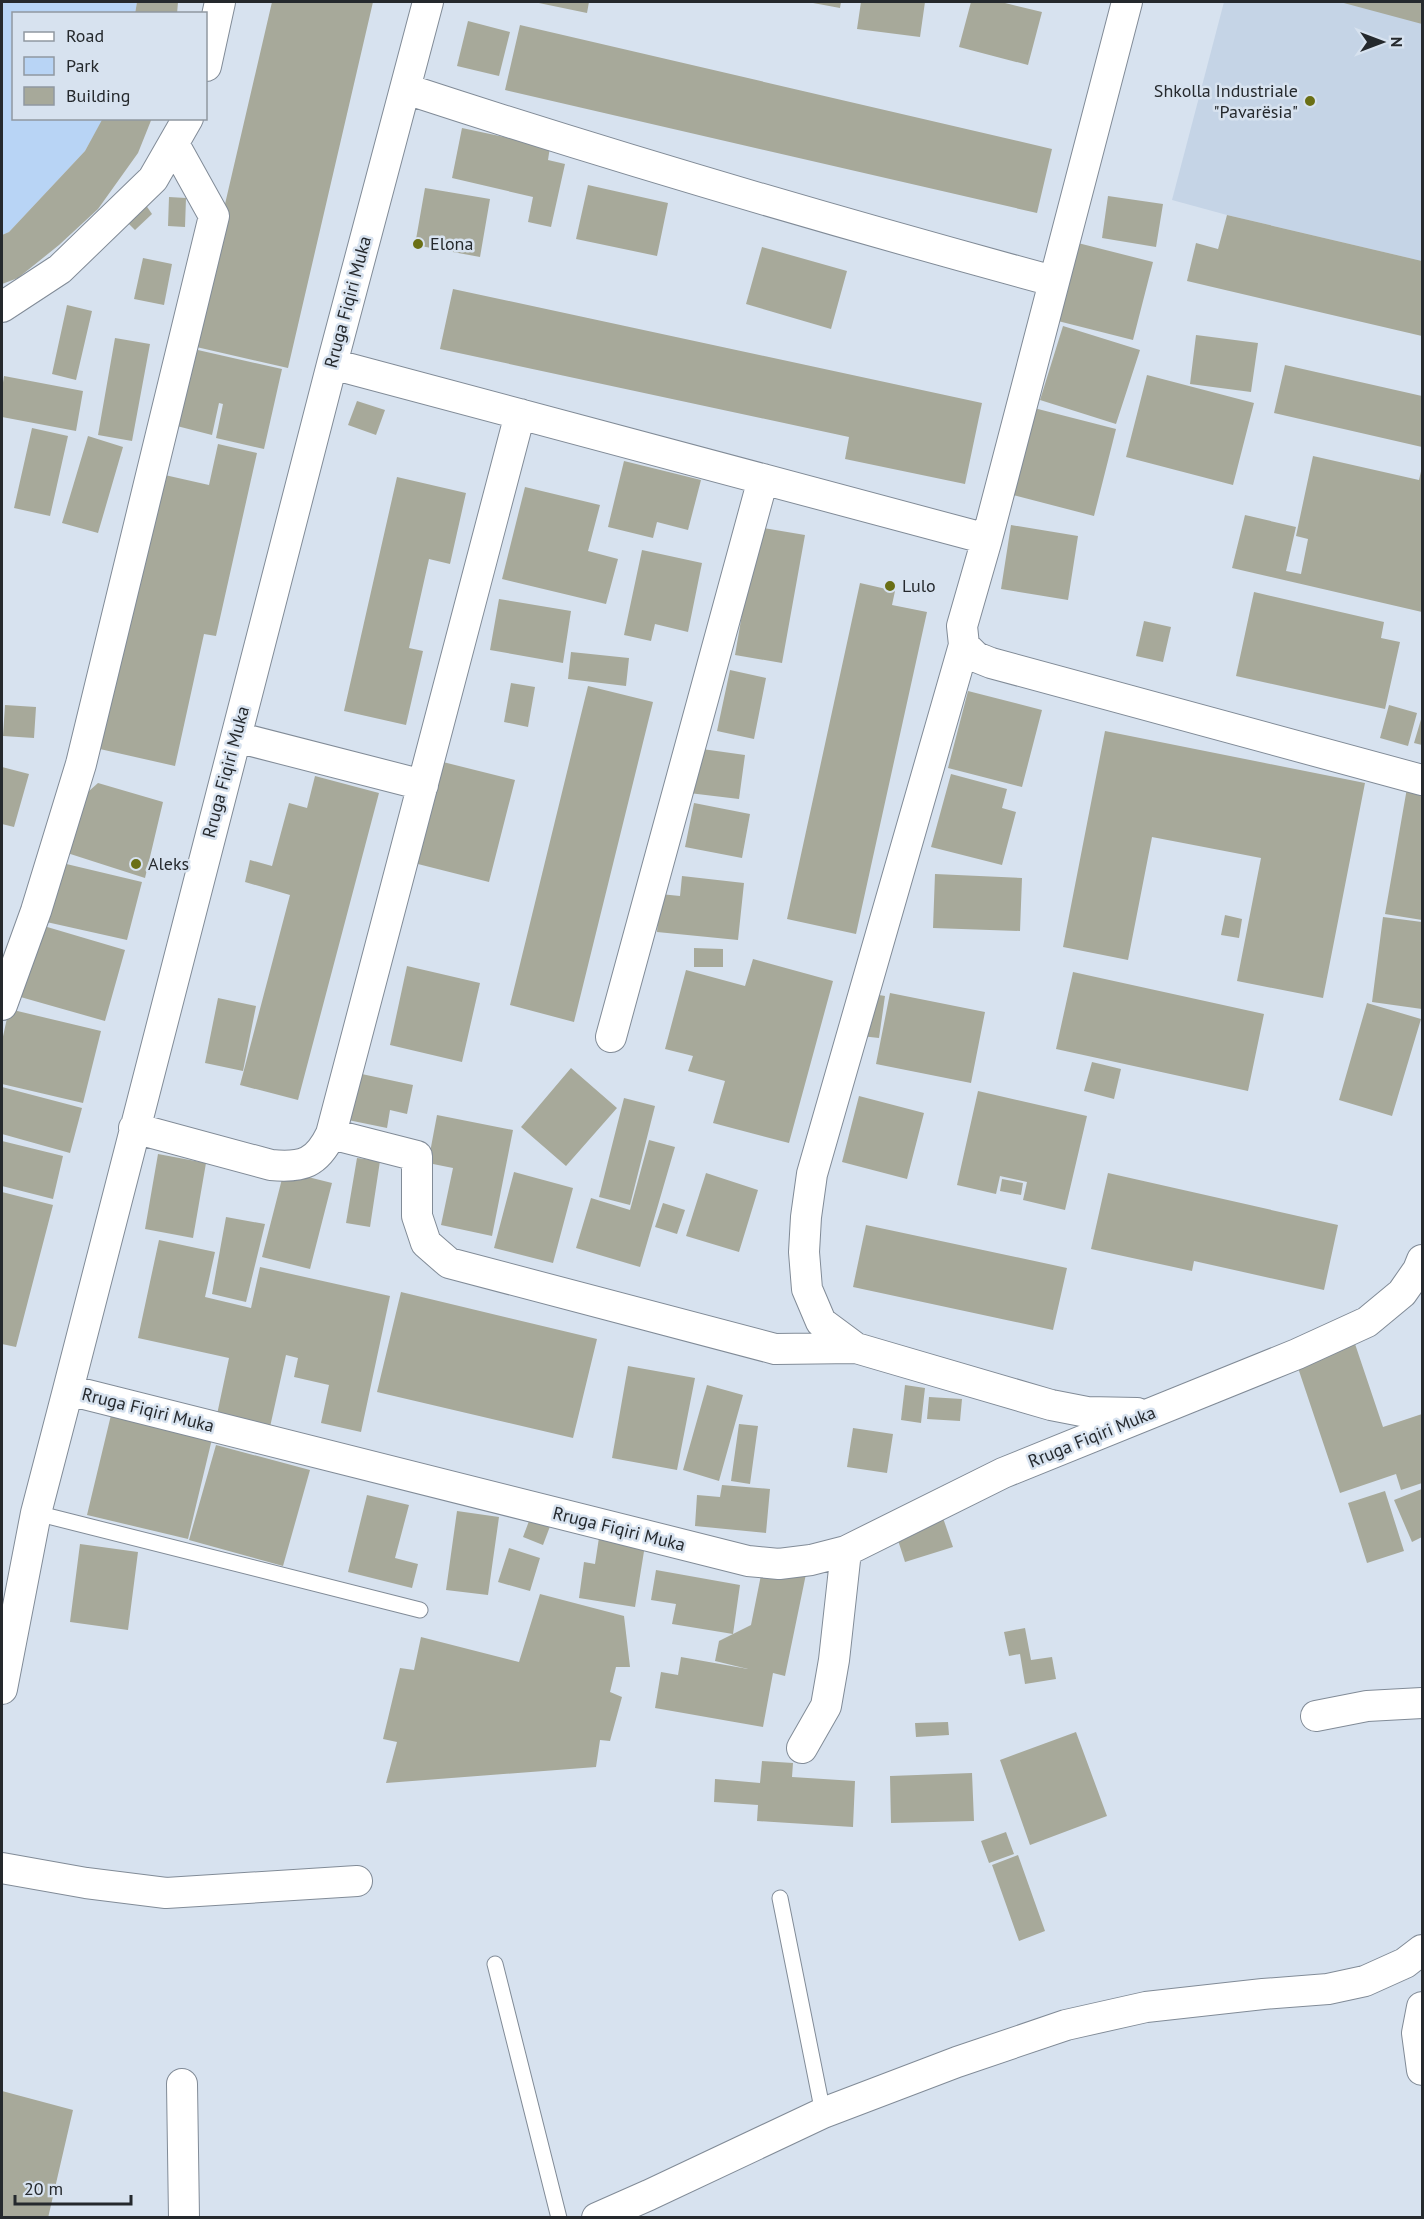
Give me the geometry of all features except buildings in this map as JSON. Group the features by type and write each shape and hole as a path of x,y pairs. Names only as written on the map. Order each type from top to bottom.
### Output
{"street":[{"path":"207,61 220,2"},
{"name":"Rruga Fiqiri Muka","path":"428,2 332,364 68,1390 747,1561 779,1564 811,1560 846,1551 1004,1473 1297,1354 1367,1322 1402,1293 1422,1260"},
{"path":"856,1348 821,1322 807,1289 804,1252 810,1185 963,645 962,626 987,539 1126,2"},
{"path":"406,89 824,219 1053,281"},
{"path":"2,307 60,269 153,179 181,131"},
{"path":"2,1005 36,911 81,764 214,216 181,131"},
{"path":"332,364 987,539"},
{"path":"134,1128 271,1165 289,1167 307,1162 322,1151 331,1134 520,414"},
{"path":"611,1037 763,479"},
{"path":"963,645 976,657 991,663 1422,780"},
{"path":"236,737 423,785"},
{"path":"331,1134 417,1156 417,1216 426,1243 449,1263 775,1349 856,1348 1051,1405 1087,1412 1147,1414"},
{"path":"2,1689 8,1619 68,1390"},
{"path":"802,1748 826,1706 834,1660 846,1551"},
{"path":"1316,1716 1366,1706 1422,1703"},
{"path":"2,1868 86,1883 166,1893 357,1881"},
{"path":"597,2217 652,2206 823,2113 957,2062 1066,2025 1146,2007 1329,1989 1365,1981 1405,1963 1422,1950"},
{"path":"1422,2007 1417,2033 1422,2070"},
{"path":"182,2084 184,2217"}],"lane":[{"path":"36,1513 420,1610"},
{"path":"780,1898 823,2113"},
{"path":"495,1964 560,2217"}],"shaded area":[{"name":"Shkolla Industriale \"Pavarësia\"","path":"1224,2 1422,2 1422,261 1172,200"}],"green space":[{"path":"2,2 137,2 135,12 12,12 12,120 102,120 85,151 9,232 2,235"}],"place":[{"name":"Shkolla Industriale \"Pavarësia\"","path":"1310,101"},
{"name":"Elona","path":"418,244"},
{"name":"Lulo","path":"890,586"},
{"name":"Aleks","path":"136,864"}]}
